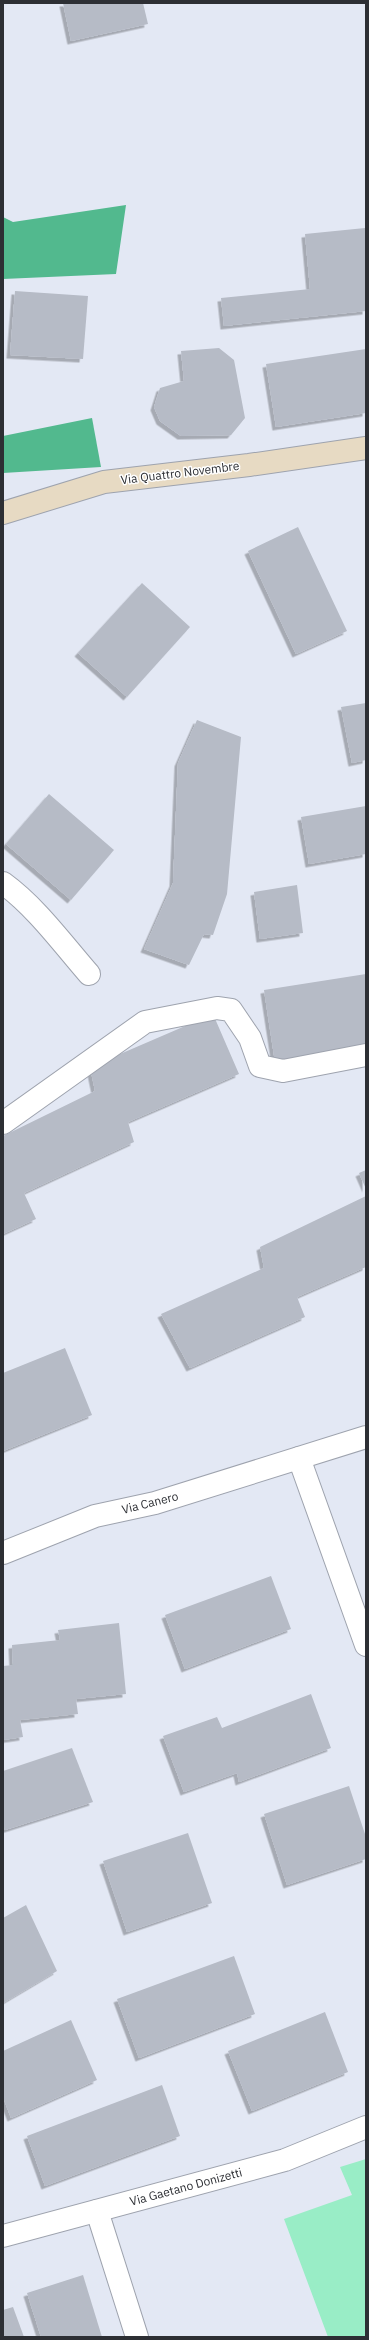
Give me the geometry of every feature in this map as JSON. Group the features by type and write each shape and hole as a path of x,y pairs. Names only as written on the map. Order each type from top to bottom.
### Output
{"street":[{"name":"Via Quattro Novembre","path":"3,513 104,482 249,465 364,449"},
{"path":"3,883 14,891 50,928 89,974"},
{"path":"3,1123 145,1022 217,1008 231,1010 250,1038 260,1066 283,1071 366,1055"},
{"name":"Via Canero","path":"3,1553 95,1516 155,1503 366,1437"},
{"path":"299,1458 366,1645"},
{"name":"Via Gaetano Donizetti","path":"3,2236 285,2160 366,2127"},
{"path":"97,2211 137,2337"}],"green space":[{"path":"126,205 116,274 3,279 3,217 13,222"},
{"path":"92,418 101,467 3,473 3,436"},
{"path":"366,2159 366,2337 328,2337 284,2219 352,2195 340,2167"}],"building":[{"path":"63,3 143,3 148,24 71,41"},
{"path":"365,228 366,311 224,326 221,298 310,289 305,234"},
{"path":"15,291 88,296 83,359 10,355"},
{"path":"219,348 234,360 245,418 231,435 181,436 160,421 154,407 160,388 184,381 181,351"},
{"path":"366,349 366,413 276,427 266,364"},
{"path":"298,527 347,631 296,654 248,551"},
{"path":"142,583 190,627 127,697 78,653"},
{"path":"366,703 366,760 352,763 341,707"},
{"path":"197,720 241,737 227,894 213,935 204,934 189,965 144,949 173,883 178,763"},
{"path":"49,794 114,850 71,900 6,844"},
{"path":"366,806 366,854 309,864 301,817"},
{"path":"297,885 303,933 260,939 254,892"},
{"path":"366,974 366,1048 275,1062 264,990"},
{"path":"213,1014 239,1074 128,1122 134,1142 24,1193 36,1219 3,1234 3,1136 95,1091 90,1067"},
{"path":"366,1170 366,1189 359,1173"},
{"path":"366,1196 366,1267 297,1297 305,1317 190,1368 161,1314 264,1268 260,1247"},
{"path":"65,1348 92,1415 3,1451 3,1373"},
{"path":"271,1576 291,1629 185,1669 165,1615"},
{"path":"119,1623 126,1694 76,1699 78,1714 20,1720 23,1737 3,1740 3,1666 13,1665 12,1645 60,1640 58,1630"},
{"path":"311,1694 331,1748 239,1782 237,1773 184,1792 163,1736 217,1717 222,1728"},
{"path":"72,1748 93,1802 5,1830 3,1824 3,1771"},
{"path":"349,1786 366,1837 366,1859 287,1885 264,1814"},
{"path":"188,1833 212,1903 127,1932 103,1861"},
{"path":"26,1905 57,1971 3,2003 3,1918"},
{"path":"234,1956 255,2014 139,2058 117,1999"},
{"path":"325,2012 348,2072 252,2111 228,2051"},
{"path":"71,2020 97,2080 11,2118 3,2097 3,2051"},
{"path":"162,2085 180,2136 45,2186 27,2136"},
{"path":"83,2275 102,2337 41,2337 27,2293"},
{"path":"13,2307 24,2337 3,2337 3,2310"}]}
